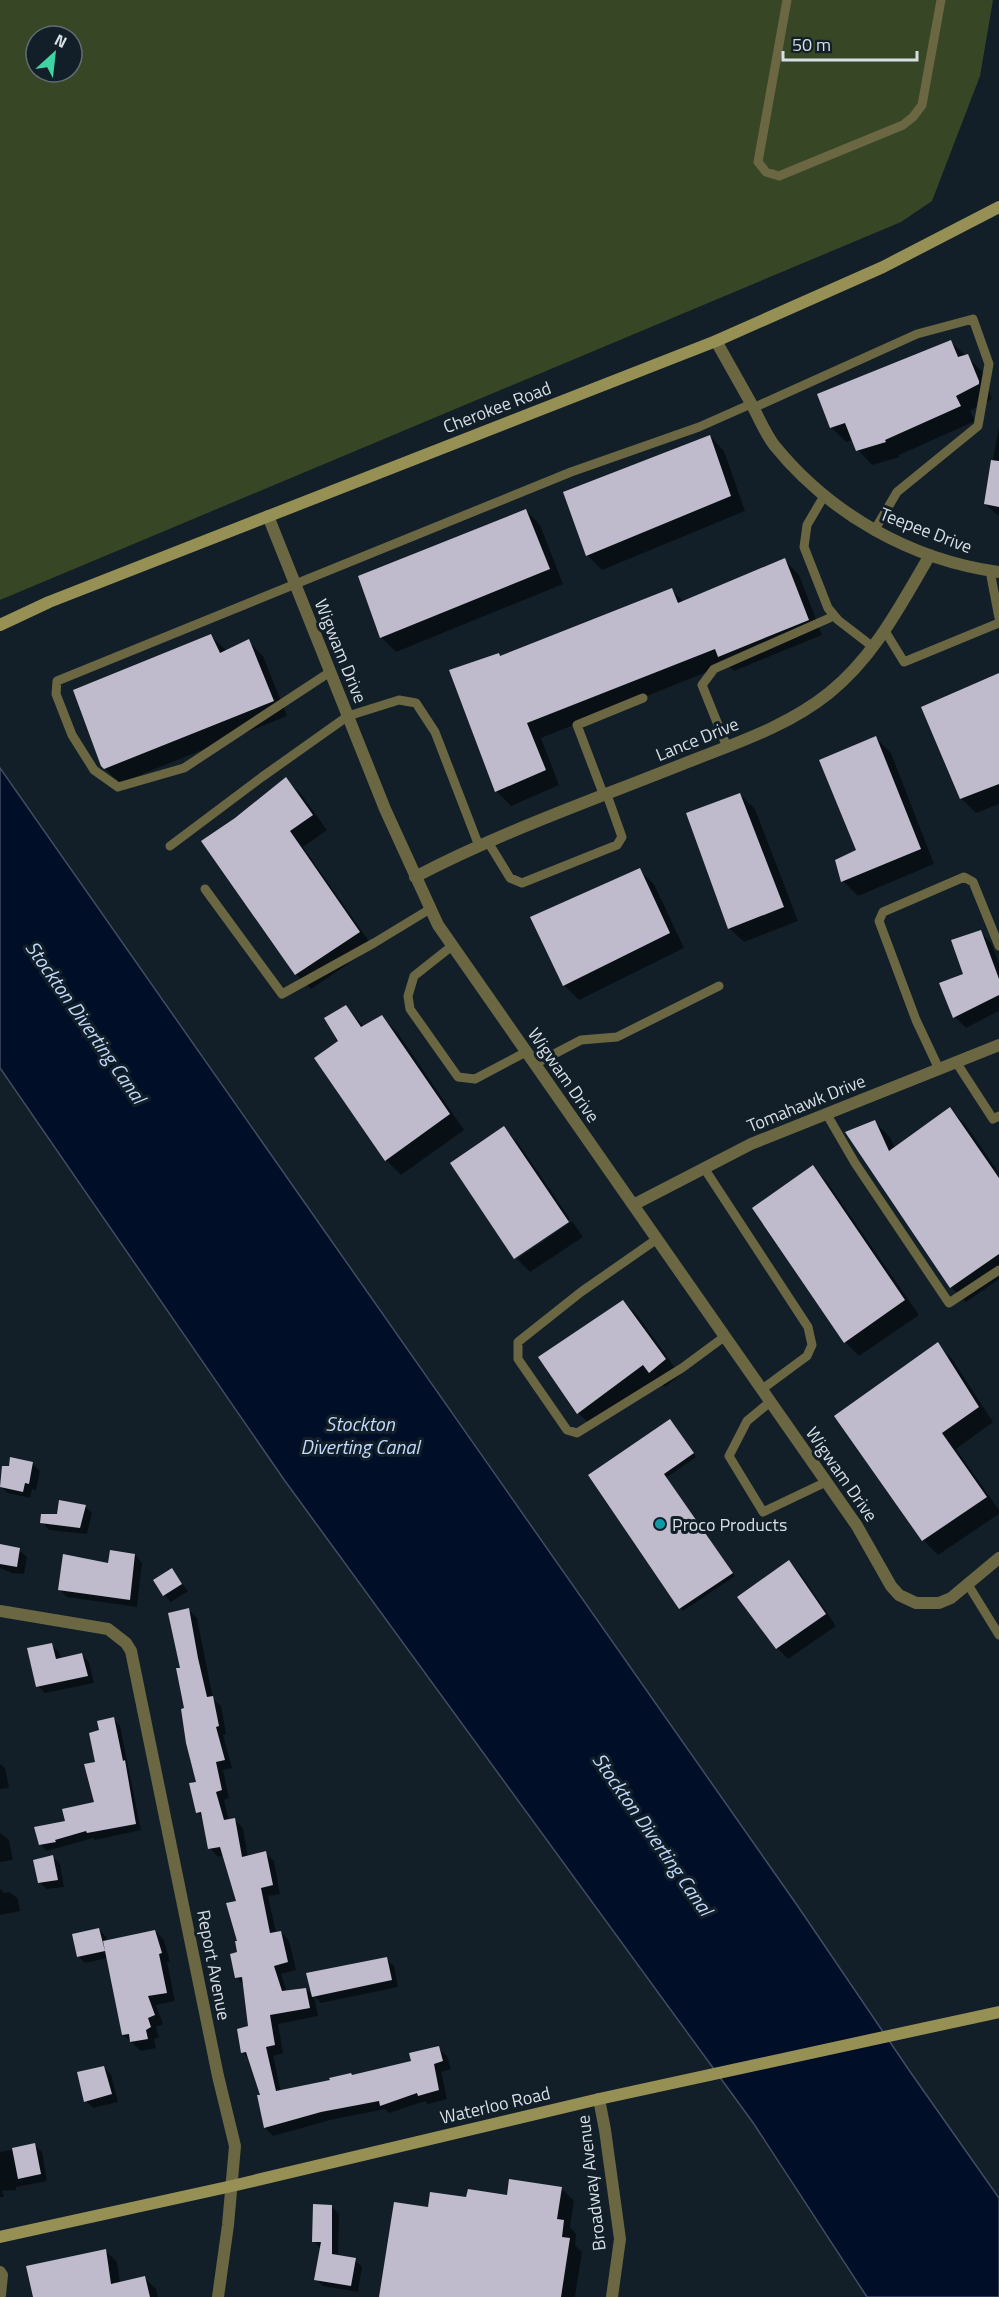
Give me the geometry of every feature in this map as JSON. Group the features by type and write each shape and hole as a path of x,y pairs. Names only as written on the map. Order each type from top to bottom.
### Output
{"street":[{"name":"Cherokee Road","path":"0,625 48,602 716,341 883,267 999,207"},
{"name":"Teepee Drive","path":"716,341 773,443 815,489 852,518 874,531 930,555 960,565 994,572"},
{"name":"Wigwam Drive","path":"268,516 348,716 415,877 438,925 826,1482 876,1556 891,1586 899,1595 916,1603 939,1603 951,1598 967,1583"},
{"name":"Lance Drive","path":"415,877 484,844 784,723 807,709 830,693 860,664 885,631 930,555"},
{"name":"Tomahawk Drive","path":"633,1205 751,1144 999,1045"},
{"path":"967,1583 999,1558"},
{"name":"Report Avenue","path":"0,1611 102,1627 126,1643 131,1651 216,2065 235,2146 218,2297"},
{"name":"Waterloo Road","path":"0,2237 232,2186 599,2099 999,2012"},
{"name":"Broadway Avenue","path":"599,2099 606,2130 620,2239 612,2297"},
{"path":"0,2272 2,2275 0,2295"}],"lane":[{"path":"787,0 758,162 766,171 779,176 903,125 913,117 922,105 941,0"},
{"path":"330,672 184,768 118,787 94,770 72,735 56,694 57,681 294,582 571,472 699,428 917,334 973,319 989,364 978,426 897,492 874,531"},
{"path":"824,496 807,525 804,547 828,608 873,647"},
{"path":"994,572 999,618"},
{"path":"727,747 702,685 707,677 714,669 834,615"},
{"path":"885,631 904,662 999,623"},
{"path":"170,846 348,716 399,700 416,703 435,732 484,844 510,878 522,883 617,845 622,837 577,725 642,698"},
{"path":"939,1069 916,1020 879,921 883,912 964,877 973,882 999,946"},
{"path":"205,889 282,994 430,909"},
{"path":"452,946 414,976 408,996 410,1009 451,1068 458,1077 475,1079 526,1052"},
{"path":"535,1064 581,1040 617,1038 719,986"},
{"path":"956,1062 993,1119 999,1116"},
{"path":"826,1113 855,1163 949,1303 999,1270"},
{"path":"704,1168 808,1327 812,1345 807,1356 762,1390"},
{"path":"657,1239 581,1292 518,1342 518,1359 567,1430 577,1433 682,1368 724,1337"},
{"path":"770,1402 747,1421 729,1456 763,1512 826,1482"},
{"path":"967,1583 999,1635"}],"green space":[{"path":"0,0 993,0 980,76 932,201 901,222 0,600"}],"water":[{"name":"Stockton Diverting Canal","path":"0,768 797,1905 999,2198 999,2297 867,2297 754,2124 285,1481 0,1068"}],"building":[{"path":"951,340 958,357 968,354 979,381 979,384 956,396 961,406 885,440 886,442 856,451 845,423 830,428 817,394"},
{"path":"710,435 731,496 586,556 563,492"},
{"path":"991,460 999,461 999,507 984,504"},
{"path":"526,509 550,569 380,638 358,576"},
{"path":"785,558 809,620 718,657 715,649 527,723 546,770 495,792 449,670 499,653 500,656 672,588 678,603"},
{"path":"211,634 220,653 249,639 274,701 104,769 73,690"},
{"path":"999,673 999,784 960,799 921,707"},
{"path":"876,736 921,849 841,882 835,860 856,850 819,760"},
{"path":"286,777 313,815 290,831 360,932 295,975 201,841 235,818"},
{"path":"740,793 784,907 728,929 686,813"},
{"path":"640,868 670,933 563,986 530,917"},
{"path":"981,930 999,979 999,995 953,1018 939,983 963,974 951,940"},
{"path":"346,1005 361,1027 382,1015 450,1114 385,1161 314,1058 338,1041 324,1018"},
{"path":"950,1107 999,1178 999,1254 950,1288 845,1132 875,1120 889,1151"},
{"path":"504,1126 569,1222 514,1259 450,1163"},
{"path":"813,1165 905,1300 844,1343 752,1208"},
{"path":"623,1300 666,1359 649,1373 643,1365 577,1414 538,1357"},
{"path":"938,1342 979,1407 942,1433 987,1497 922,1541 834,1416"},
{"name":"Proco Products","path":"670,1419 694,1453 664,1474 733,1573 679,1609 588,1475"},
{"path":"10,1457 33,1462 29,1484 25,1483 23,1492 0,1487 2,1466 9,1466"},
{"path":"59,1500 86,1505 80,1528 40,1523 41,1514 57,1514"},
{"path":"0,1544 20,1548 17,1567 0,1564"},
{"path":"110,1550 135,1554 130,1600 58,1590 63,1554 108,1563"},
{"path":"789,1560 826,1614 776,1649 737,1597"},
{"path":"172,1568 182,1584 163,1596 153,1580"},
{"path":"189,1608 207,1697 213,1696 219,1726 216,1727 225,1760 216,1762 222,1790 216,1792 224,1820 235,1818 242,1857 266,1851 273,1885 261,1888 270,1933 281,1931 288,1962 274,1966 282,1991 306,1988 310,2008 270,2015 275,2045 266,2047 276,2091 411,2061 409,2053 439,2046 443,2061 434,2064 439,2090 418,2096 417,2093 380,2106 379,2101 321,2112 264,2128 257,2095 260,2095 246,2052 241,2053 237,2029 248,2026 242,1977 235,1978 230,1954 237,1952 235,1941 237,1941 226,1903 236,1901 220,1847 208,1849 201,1812 196,1813 189,1783 196,1782 186,1743 181,1709 184,1708 176,1668 180,1668 168,1613"},
{"path":"52,1643 56,1659 82,1653 88,1676 36,1687 27,1648"},
{"path":"114,1717 123,1761 125,1760 136,1824 87,1833 86,1831 55,1840 56,1842 39,1845 34,1827 65,1821 62,1809 94,1802 84,1764 95,1762 89,1733 99,1730 97,1721"},
{"path":"53,1855 58,1880 38,1883 33,1860"},
{"path":"99,1928 105,1951 77,1957 72,1934"},
{"path":"155,1930 162,1953 159,1954 167,1993 148,1996 155,2015 148,2018 151,2027 146,2030 148,2039 130,2042 129,2034 122,2035 103,1941"},
{"path":"387,1957 392,1980 312,1997 306,1973"},
{"path":"104,2066 112,2094 84,2102 77,2072"},
{"path":"35,2143 41,2174 18,2179 12,2148"},
{"path":"509,2179 562,2187 557,2219 564,2220 562,2237 570,2238 561,2297 379,2297 394,2202 428,2207 430,2192 466,2197 468,2189 507,2195"},
{"path":"313,2204 332,2205 332,2254 356,2258 351,2286 314,2280 321,2242 312,2242"},
{"path":"106,2249 111,2284 145,2276 150,2297 33,2297 26,2266"}],"place":[{"name":"Proco Products","path":"660,1524"}]}
